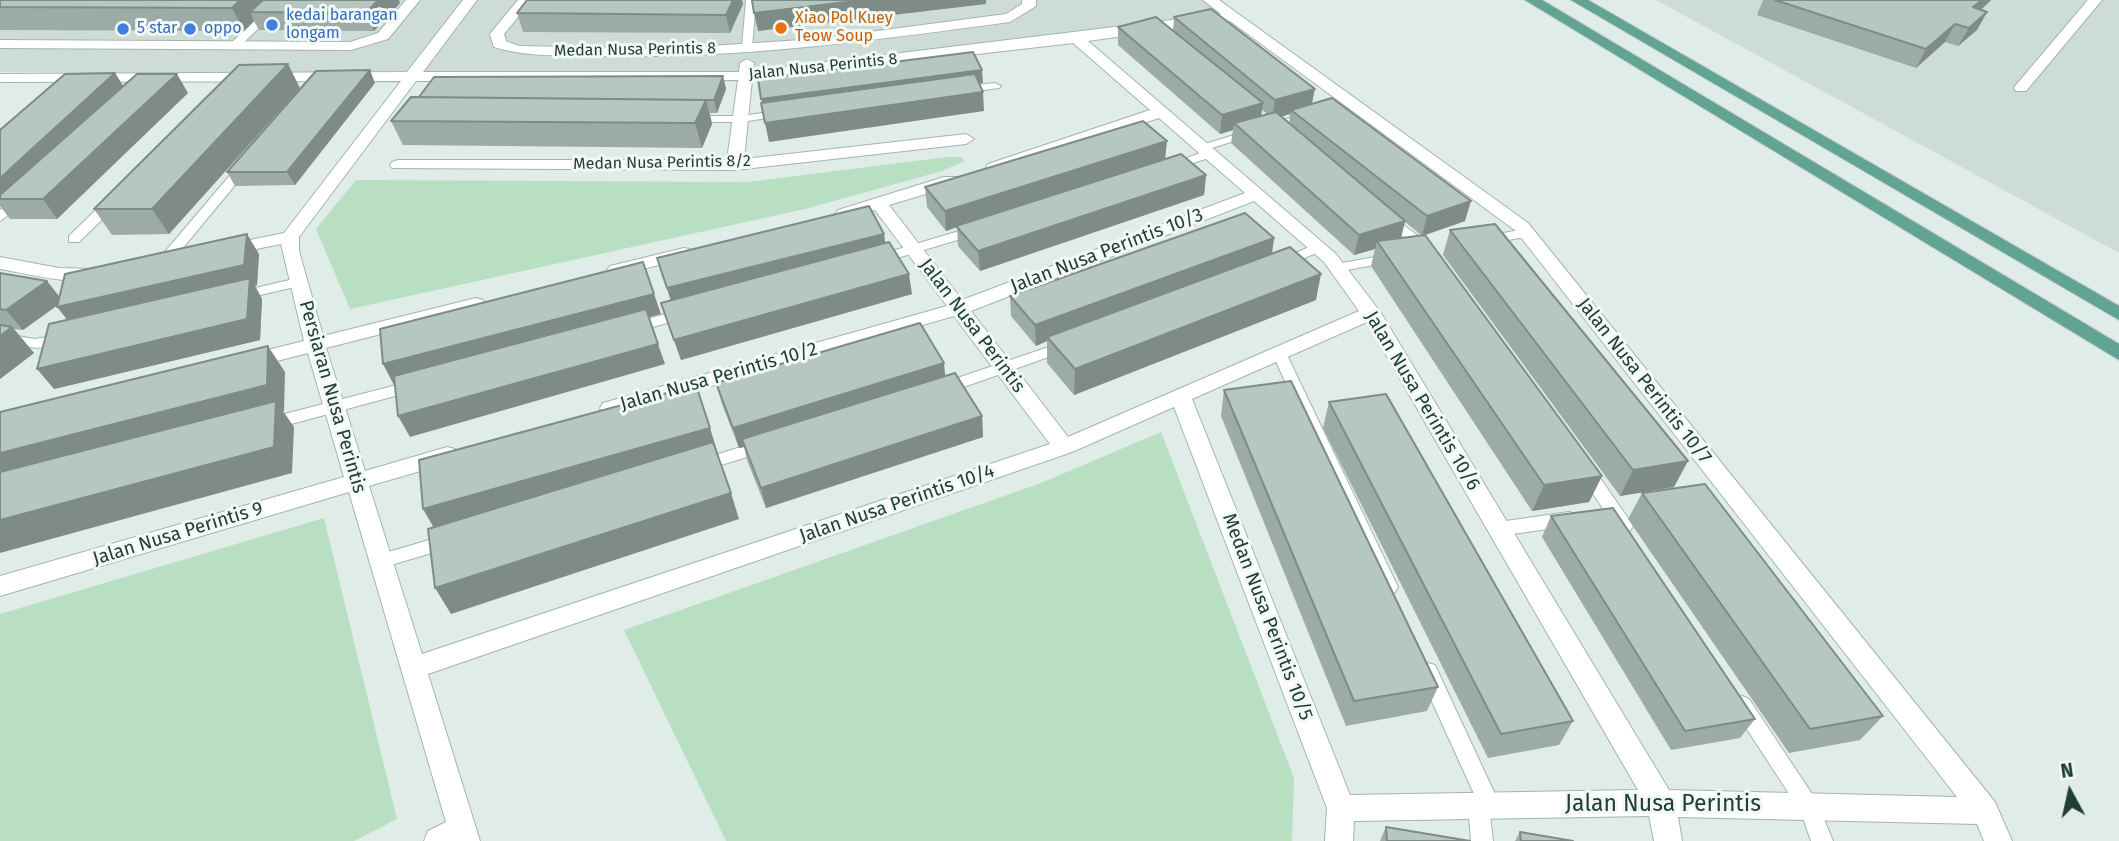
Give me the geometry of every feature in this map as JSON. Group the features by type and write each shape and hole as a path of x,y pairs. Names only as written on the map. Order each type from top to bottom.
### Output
{"main road":[{"path":"1532,0 2119,354"},
{"path":"1578,0 2119,314"}],"street":[{"path":"214,253 290,237 470,0"},
{"path":"506,0 525,0"},
{"name":"Medan Nusa Perintis 8","path":"525,0 497,34 499,44 518,50 665,52 816,43 1010,18 1029,3"},
{"name":"Jalan Nusa Perintis 10/7","path":"1210,0 1344,104 1526,233 1728,497 1985,811 1998,841"},
{"path":"2021,88 2095,0"},
{"path":"0,44 351,46 383,36 408,1"},
{"name":"Jalan Nusa Perintis 8","path":"0,78 237,76 315,81 412,75 747,76 1076,38 1232,16"},
{"name":"Jalan Nusa Perintis 10/6","path":"1076,38 1330,258 1371,313 1661,803 1668,841"},
{"path":"152,77 186,45"},
{"path":"735,164 747,76 747,47"},
{"path":"826,218 880,205 1160,112"},
{"name":"Medan Nusa Perintis 8/2","path":"398,165 735,164 966,139"},
{"name":"Jalan Nusa Perintis 10/3","path":"960,308 1255,195"},
{"name":"Jalan Nusa Perintis","path":"880,205 1063,447"},
{"name":"Persiaran Nusa Perintis","path":"290,237 290,251 315,344 413,668 456,837"},
{"path":"597,275 705,248"},
{"path":"140,268 188,258"},
{"path":"0,263 59,274 105,275"},
{"path":"223,368 490,301"},
{"name":"Jalan Nusa Perintis 10/2","path":"584,416 960,308"},
{"name":"Jalan Nusa Perintis 10/4","path":"413,668 1063,447 1371,313"},
{"name":"Medan Nusa Perintis 10/5","path":"1180,396 1341,808 1339,841"},
{"path":"356,481 464,450"},
{"name":"Jalan Nusa Perintis 9","path":"0,586 356,481"},
{"name":"Jalan Nusa Perintis","path":"1341,808 1661,803 1985,811"}],"lane":[{"path":"234,46 283,0"},
{"path":"747,47 751,0"},
{"path":"218,96 237,76"},
{"path":"48,93 68,77"},
{"path":"132,96 152,77"},
{"path":"942,93 995,86"},
{"path":"1156,171 1204,151 1280,130 1325,110"},
{"path":"685,118 741,119 794,112"},
{"path":"379,118 402,118"},
{"path":"163,263 258,149"},
{"path":"0,217 31,190"},
{"path":"74,239 122,191"},
{"path":"1336,268 1425,254 1378,209"},
{"path":"861,265 989,226"},
{"path":"1466,244 1526,233"},
{"path":"1267,268 1316,248"},
{"path":"218,302 298,282"},
{"path":"620,331 700,309"},
{"path":"0,338 35,344 83,335"},
{"path":"929,394 1080,341"},
{"path":"1279,353 1398,606"},
{"path":"254,428 425,382"},
{"path":"686,469 776,442"},
{"path":"1573,453 1622,512 1631,536"},
{"path":"1499,529 1622,512"},
{"path":"381,561 461,537"},
{"path":"1421,656 1484,805 1482,841"},
{"path":"1735,694 1809,807 1822,841"}],"shaded area":[{"path":"0,0 1210,0 1227,12 747,72 0,72"},
{"path":"1656,0 2119,0 2119,253"}],"green space":[{"path":"961,157 965,161 942,171 805,209 350,309 316,229 356,180 748,182"},
{"path":"1161,432 1294,778 1292,841 726,841 624,630 1041,483"},
{"path":"324,518 397,819 354,841 0,841 0,614"}],"building":[{"path":"0,0 240,0 232,8 0,7"},
{"path":"263,0 378,0 366,13 250,12"},
{"path":"527,0 733,0 726,15 517,13"},
{"path":"752,0 864,0 754,13"},
{"path":"1775,0 1982,0 1973,7 1987,12 1969,28 1955,24 1926,49"},
{"path":"1211,9 1315,89 1275,100 1174,17"},
{"path":"1156,17 1263,103 1222,115 1118,27"},
{"path":"973,52 982,70 761,99 758,79"},
{"path":"288,64 152,209 94,209 239,65"},
{"path":"370,70 287,172 227,172 316,71"},
{"path":"115,73 0,178 0,130 65,74"},
{"path":"137,74 177,74 43,199 0,199 0,195"},
{"path":"975,74 983,92 765,123 761,103"},
{"path":"723,76 714,100 419,97 434,77"},
{"path":"411,97 706,100 695,123 391,121"},
{"path":"1332,98 1471,201 1427,216 1291,110"},
{"path":"1276,112 1405,221 1359,235 1234,123"},
{"path":"1143,121 1167,141 945,211 925,187"},
{"path":"1181,154 1206,175 978,251 956,226"},
{"path":"869,206 884,234 667,288 657,258"},
{"path":"1245,213 1274,238 1035,325 1010,296"},
{"path":"1495,224 1688,461 1633,470 1450,230"},
{"path":"247,234 244,265 57,307 65,274"},
{"path":"1425,235 1602,476 1544,485 1377,241"},
{"path":"889,242 909,274 674,340 661,303"},
{"path":"1290,247 1321,274 1075,369 1047,337"},
{"path":"643,262 654,294 383,364 380,329"},
{"path":"0,273 47,281 6,310 0,309"},
{"path":"250,278 247,319 37,369 49,324"},
{"path":"646,309 658,344 398,416 394,376"},
{"path":"920,323 944,363 733,428 716,383"},
{"path":"0,325 12,327 0,336"},
{"path":"268,346 267,385 0,453 0,412"},
{"path":"955,373 982,416 761,488 742,439"},
{"path":"1291,381 1438,687 1354,701 1224,390"},
{"path":"696,385 710,428 423,509 419,460"},
{"path":"1386,394 1573,721 1501,734 1329,402"},
{"path":"276,401 274,447 0,520 0,472"},
{"path":"713,442 731,493 435,588 428,529"},
{"path":"1705,484 1883,716 1810,729 1642,493"},
{"path":"1613,508 1755,719 1685,731 1551,516"},
{"path":"1386,827 1470,841 1387,841"},
{"path":"1520,832 1573,841 1521,841"}],"place":[{"name":"kedai barangan longam","path":"272,25"},
{"name":"Xiao Pol Kuey Teow Soup","path":"781,28"},
{"name":"5 star","path":"123,29"},
{"name":"oppo","path":"190,29"}]}
